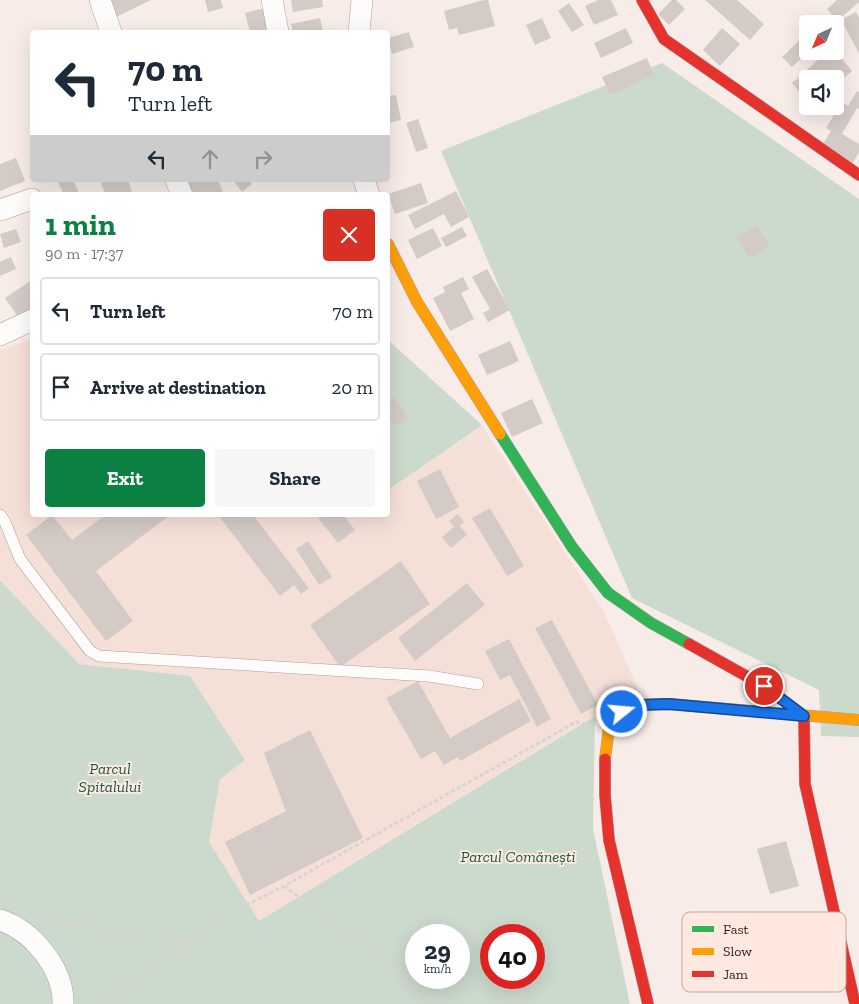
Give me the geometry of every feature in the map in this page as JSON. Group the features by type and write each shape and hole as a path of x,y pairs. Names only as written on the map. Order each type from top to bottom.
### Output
{"street":[{"path":"100,0 110,30"},
{"path":"272,0 278,30"},
{"path":"359,30 362,0"},
{"path":"642,0 664,39 859,176"},
{"path":"0,210 30,201"},
{"path":"390,248 417,302 567,539 608,593 651,623 764,686 804,716"},
{"path":"0,335 30,321"},
{"path":"648,1004 609,840 605,795 605,758 610,728 622,712 637,705 669,704 859,720"},
{"path":"804,716 805,784 834,912"},
{"path":"0,920 10,923 35,942 54,968 63,1004"},
{"path":"846,964 855,1004"}],"lane":[{"path":"0,515 5,522 20,560 90,651 99,656 429,676 478,684"}],"path":[{"path":"102,1004 210,924 284,886 576,722 610,728"},
{"path":"284,886 365,945 430,1004"},
{"path":"40,923 87,926 186,942"}],"shaded area":[{"path":"30,340 30,517 390,517 390,489 482,425 605,614 638,689 259,921 209,842 220,779 190,676 79,664 0,580 0,350"}],"green space":[{"path":"662,63 859,199 859,737 821,736 819,690 632,598 441,151"},
{"path":"390,342 482,425 390,489"},
{"path":"0,580 79,664 190,676 245,760 220,779 209,842 259,921 595,716 593,829 630,1004 0,1004"}],"building":[{"path":"109,0 151,0 114,18"},
{"path":"205,0 221,0 223,8 208,12"},
{"path":"291,0 322,0 323,7 293,12"},
{"path":"488,0 495,26 459,35 457,28 449,30 444,11"},
{"path":"598,0 611,0 618,15 594,25 585,6"},
{"path":"672,0 676,0 685,9 669,25 658,14"},
{"path":"705,0 737,0 764,24 750,40"},
{"path":"837,0 859,0 844,15 832,15 827,9"},
{"path":"569,3 584,25 572,32 558,11"},
{"path":"265,8 270,30 249,30 245,13"},
{"path":"856,12 859,18 859,53 844,26 844,18"},
{"path":"320,18 323,30 292,30 291,24"},
{"path":"542,18 551,38 535,45 526,25"},
{"path":"626,28 633,43 601,58 594,43"},
{"path":"722,28 740,44 720,66 703,50"},
{"path":"409,32 414,47 392,54 390,37"},
{"path":"799,41 799,60 792,67 782,57"},
{"path":"647,58 654,75 610,95 602,77"},
{"path":"818,60 843,60 852,71 844,78 844,70 807,70"},
{"path":"799,77 799,91 792,83"},
{"path":"857,91 859,92 859,109 857,108 842,134 859,144 859,152 851,166 821,147 831,131 826,128 834,115 844,115 844,103 848,106"},
{"path":"396,95 401,120 390,123 390,96"},
{"path":"418,119 428,148 416,152 406,123"},
{"path":"16,158 25,181 0,191 0,164"},
{"path":"58,182 74,182 79,192 63,192"},
{"path":"129,182 132,192 105,192 101,183"},
{"path":"187,182 219,182 223,192 190,192"},
{"path":"234,182 250,182 252,184 242,192"},
{"path":"421,183 428,203 395,214 390,200 390,193"},
{"path":"456,191 469,217 451,227 444,214 415,229 408,215"},
{"path":"757,225 770,246 749,258 737,237"},
{"path":"462,227 467,236 446,247 441,238"},
{"path":"433,228 442,246 417,259 408,240"},
{"path":"16,229 21,242 4,248 0,234"},
{"path":"11,257 16,269 0,276 0,262"},
{"path":"487,269 510,310 488,322 483,313 490,309 472,277"},
{"path":"463,277 469,289 461,293 474,319 450,331 433,298 445,292 443,287"},
{"path":"30,281 30,309 18,317 5,298"},
{"path":"510,341 519,361 487,375 478,355"},
{"path":"395,397 407,419 394,425 390,417 390,400"},
{"path":"532,399 543,423 512,437 501,413"},
{"path":"440,469 459,507 436,519 417,481"},
{"path":"490,508 524,566 507,576 472,518"},
{"path":"458,514 464,522 460,526 467,535 451,548 442,537 454,527 449,521"},
{"path":"49,517 54,517 72,540 102,517 167,517 96,571 133,621 106,641 26,535"},
{"path":"220,517 255,517 309,588 301,594 294,585 280,596"},
{"path":"318,517 345,517 355,530 338,543"},
{"path":"308,541 332,577 319,585 296,549"},
{"path":"401,561 430,604 340,667 310,625"},
{"path":"467,583 485,605 415,661 398,638"},
{"path":"552,620 598,705 581,714 535,628"},
{"path":"509,639 551,719 537,727 510,675 500,680 485,651"},
{"path":"418,681 450,738 519,699 531,721 460,761 458,757 444,765 435,751 421,759 386,698"},
{"path":"310,730 363,838 250,895 225,842 286,811 264,753"},
{"path":"786,841 799,886 770,894 757,849"}],"traffic: fast":[{"path":"500,434 572,547 608,593 651,623 689,644"}],"traffic: slow":[{"path":"390,248 417,302 500,434"},
{"path":"605,759 609,728 622,712 637,705 669,704 859,720"}],"traffic: jam":[{"path":"642,0 664,39 859,175"},
{"path":"689,644 764,686 804,716 805,784 834,912"},
{"path":"605,759 605,795 609,840 648,1004"},
{"path":"846,964 855,1004"}],"route":[{"path":"622,712 637,705 669,704 804,716 764,686"}],"park label":[{"name":"Parcul Spitalului","path":"110,777"},
{"name":"Parcul Comănești","path":"518,856"}]}
